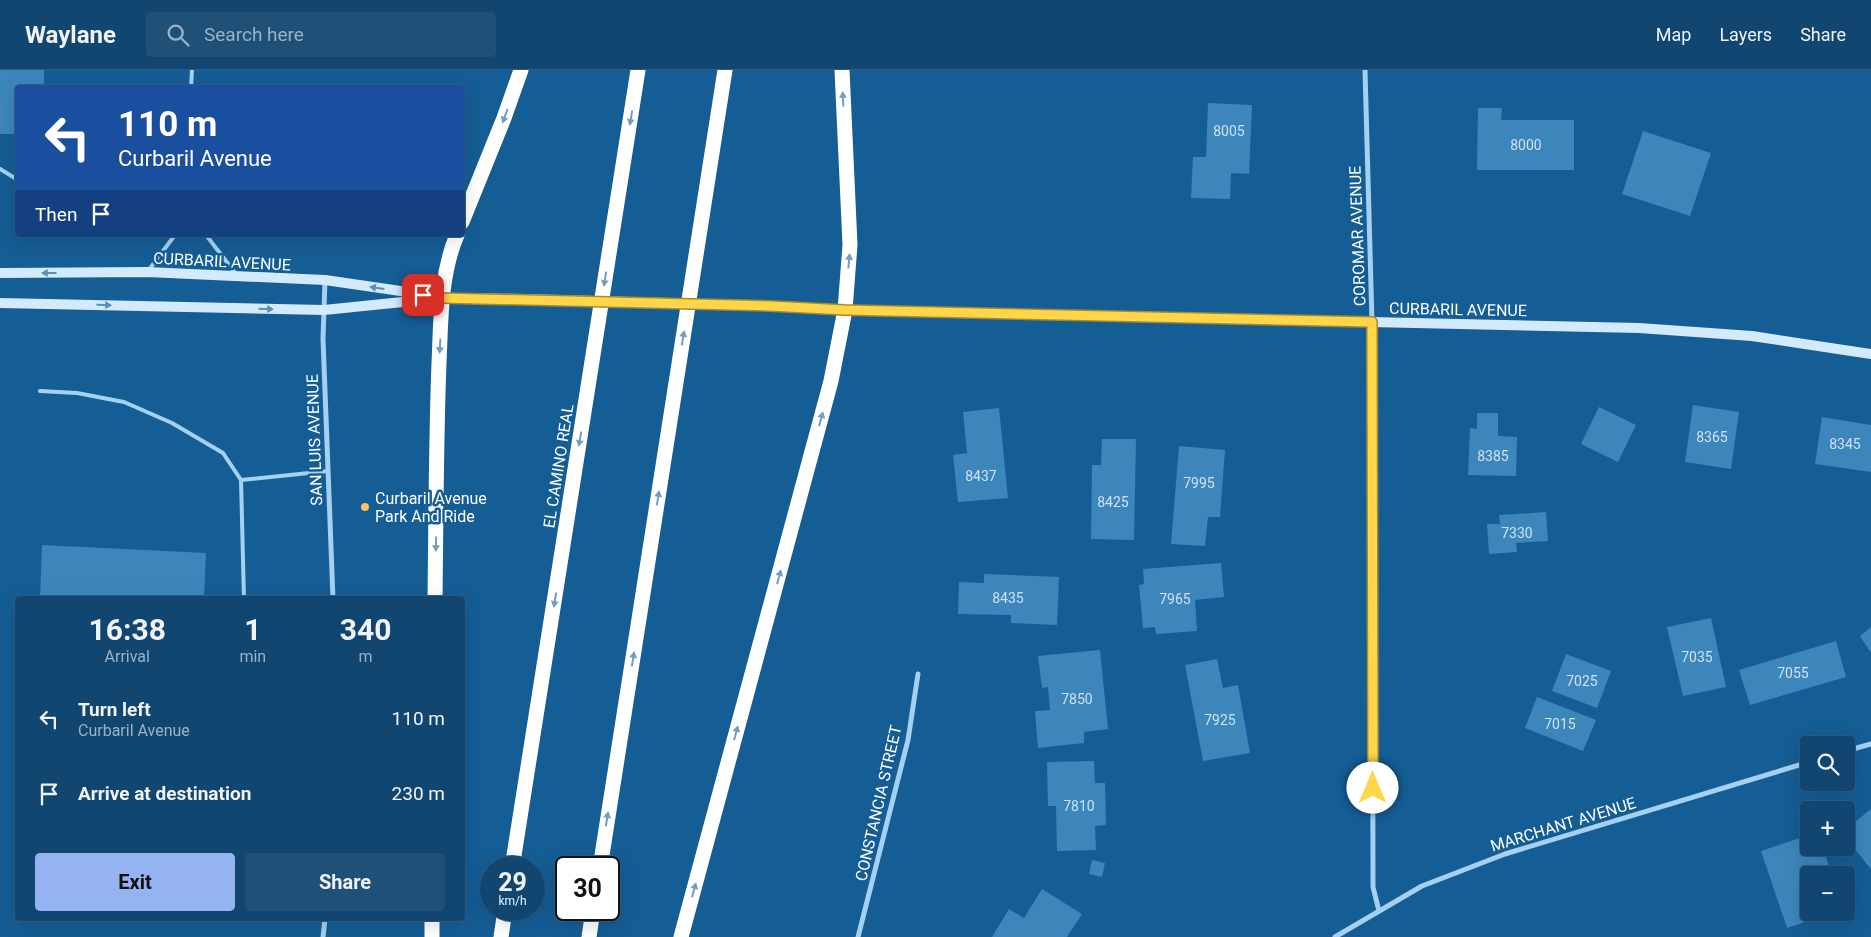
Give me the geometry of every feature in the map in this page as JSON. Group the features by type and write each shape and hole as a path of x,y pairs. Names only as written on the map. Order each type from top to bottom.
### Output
{"highway":[{"path":"465,215 521,70"},
{"name":"EL CAMINO REAL","path":"514,856 638,70"},
{"path":"602,856 725,70"},
{"path":"681,937 826,400 845,310 850,245 842,70"},
{"path":"435,596 437,407 442,298 456,237"},
{"path":"432,921 432,937"},
{"path":"501,937 503,921"},
{"path":"589,937 591,921"}],"main road":[{"name":"CURBARIL AVENUE","path":"0,273 147,272 325,280 442,298"},
{"name":"CURBARIL AVENUE","path":"0,303 324,310 442,298 524,299 845,310 1639,328 1752,336 1871,354"}],"street":[{"name":"COROMAR AVENUE","path":"1365,70 1372,322 1373,887 1379,911"},
{"name":"SAN LUIS AVENUE","path":"325,280 323,339 333,596"},
{"name":"CONSTANCIA STREET","path":"858,937 908,740 918,674"},
{"path":"1855,748 1871,744"},
{"name":"MARCHANT AVENUE","path":"1335,937 1422,886 1505,854 1800,765"},
{"path":"324,937 325,921"}],"lane":[{"path":"191,85 192,70"},
{"path":"0,169 15,178"},
{"path":"147,272 173,237"},
{"path":"208,237 238,276"},
{"path":"40,391 77,393 124,402 172,423 223,453 241,480 244,596"},
{"path":"241,480 328,471"}],"building":[{"path":"0,70 44,70 44,85 15,85 15,134 0,134"},
{"path":"1208,103 1252,105 1249,174 1231,173 1230,199 1191,198 1193,157 1206,157"},
{"path":"1478,108 1502,108 1501,120 1574,120 1574,170 1477,170"},
{"path":"1643,131 1711,153 1690,216 1622,194"},
{"path":"1693,405 1739,412 1731,469 1685,462"},
{"path":"1599,407 1636,425 1618,462 1581,444"},
{"path":"999,408 1008,498 958,502 953,455 967,453 963,412"},
{"path":"1477,413 1498,413 1498,436 1517,437 1516,476 1468,475 1470,428 1477,429"},
{"path":"1822,417 1871,425 1871,472 1815,464"},
{"path":"1102,439 1136,439 1134,540 1091,539 1092,465 1101,465"},
{"path":"1179,446 1225,450 1220,517 1208,517 1205,546 1171,544"},
{"path":"1546,512 1548,541 1516,543 1517,552 1489,554 1487,524 1500,524 1499,515"},
{"path":"42,545 206,553 204,596 40,596"},
{"path":"1221,563 1224,597 1195,600 1197,631 1156,634 1155,627 1143,628 1139,585 1144,584 1143,569"},
{"path":"984,574 1059,577 1057,625 1011,623 1011,615 958,614 959,582 984,583"},
{"path":"1711,618 1726,687 1683,696 1667,627"},
{"path":"1871,627 1871,653 1860,636"},
{"path":"1836,641 1846,677 1750,705 1739,670"},
{"path":"1100,650 1108,729 1084,732 1084,743 1038,748 1035,711 1050,710 1048,687 1042,688 1038,656"},
{"path":"1566,654 1611,671 1597,708 1552,691"},
{"path":"1217,659 1223,688 1238,685 1250,753 1203,761 1185,665"},
{"path":"1537,697 1596,720 1583,751 1525,728"},
{"path":"1094,761 1095,783 1105,783 1106,825 1095,826 1096,850 1057,851 1056,806 1048,806 1047,762"},
{"path":"1871,809 1871,869 1855,849 1855,822"},
{"path":"1800,838 1800,856 1826,856 1829,866 1800,866 1800,921 1808,921 1787,928 1761,851"},
{"path":"1092,860 1105,863 1102,877 1089,874"},
{"path":"1042,889 1082,914 1067,937 992,937 1009,909 1024,918"}],"place":[{"name":"Curbaril Avenue Park And Ride","path":"365,507"}],"route":[{"path":"423,295 442,298 770,306 845,310 1372,322 1373,788"}]}
